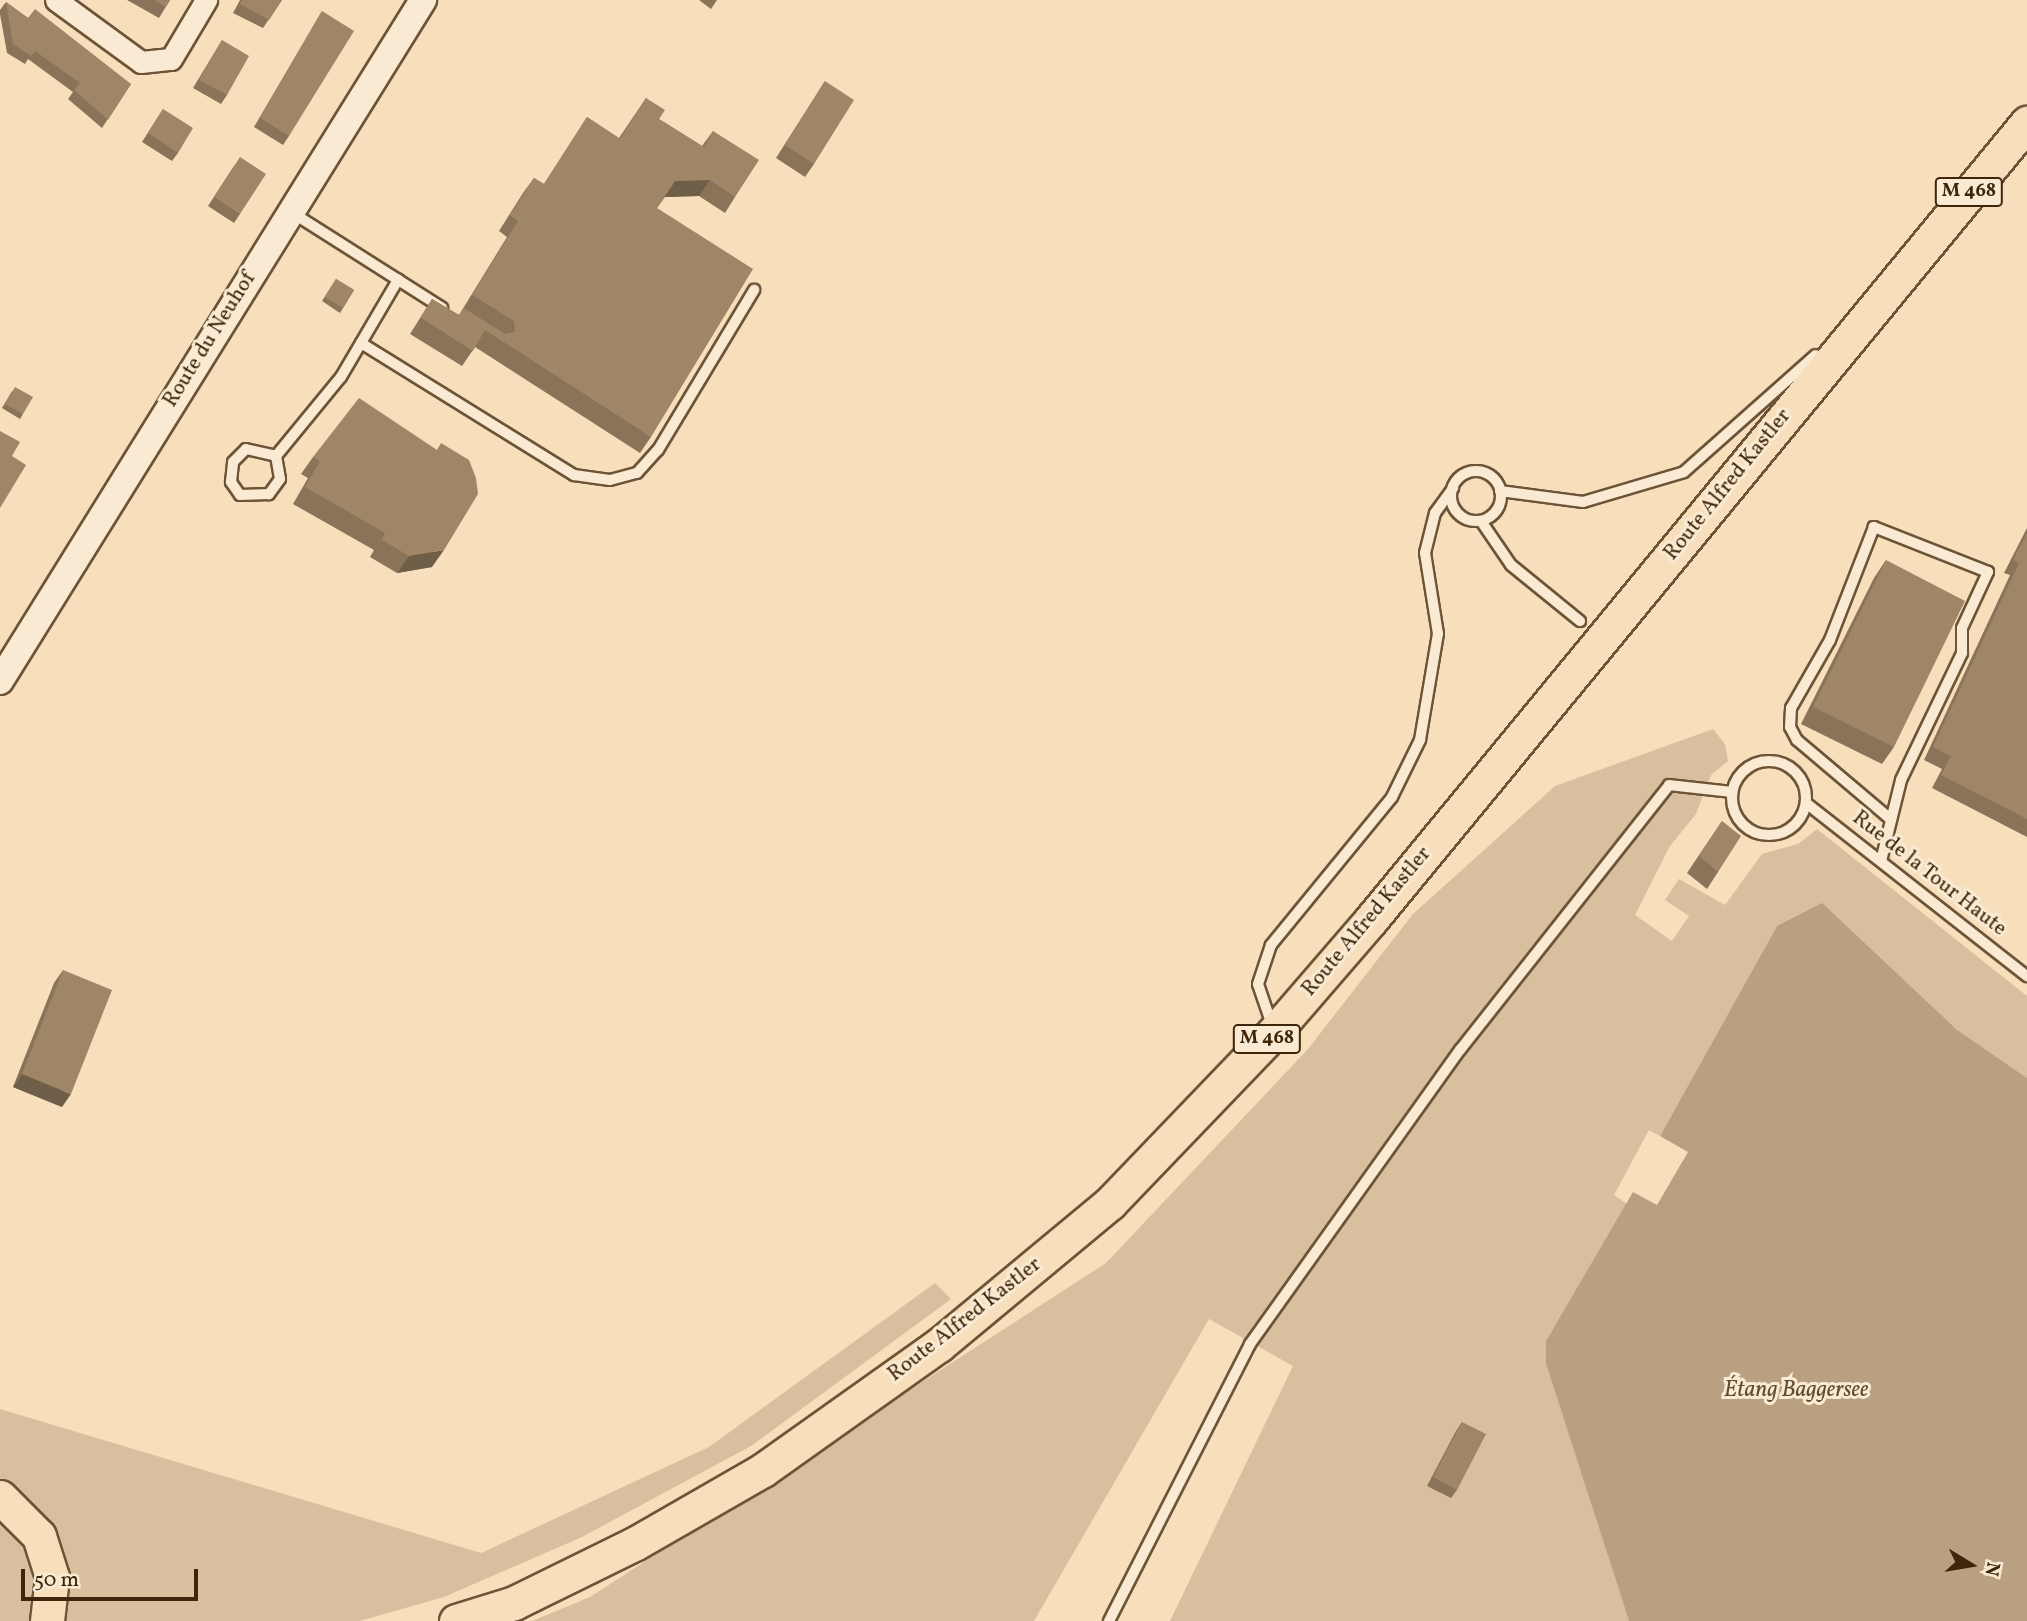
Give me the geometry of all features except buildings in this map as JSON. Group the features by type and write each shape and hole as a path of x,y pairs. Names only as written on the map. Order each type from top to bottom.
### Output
{"main road":[{"name":"Route Alfred Kastler","path":"456,1621 514,1603 648,1537 763,1471 928,1353 1110,1202 1275,1031 2027,123"},
{"path":"0,1496 39,1536 52,1577 47,1621"}],"street":[{"path":"57,0 141,62 171,59 206,0"},
{"name":"Route du Neuhof","path":"0,681 423,0"}],"lane":[{"path":"291,212 454,315"},
{"path":"1500,491 1583,502 1684,472 1749,421 1911,262"},
{"path":"276,456 247,449 233,462 231,482 240,495 269,494 280,479 276,456 361,343 398,280"},
{"path":"361,343 575,475 610,480 638,473 658,450 754,290"},
{"path":"1275,1031 1258,984 1271,946 1392,797 1420,740 1438,634 1425,553 1435,513 1453,488 1476,472 1489,476 1500,491 1499,506 1481,521"},
{"path":"1453,488 1455,509 1481,521 1511,565 1580,621"},
{"path":"1881,861 1888,817 1962,653 1962,628 1988,572 1874,527 1830,640 1791,708 1790,727 1797,740 1888,817"},
{"name":"Rue de la Tour Haute","path":"1732,792 1745,769 1768,760 1801,778 1806,803 2027,976"},
{"path":"1109,1621 1250,1344 1460,1050 1669,786 1732,792 1740,823 1761,835 1786,832 1806,803"}],"shaded area":[{"path":"1713,729 1725,744 1728,761 1711,775 1696,814 1670,846 1635,915 1672,941 1689,916 1665,900 1679,879 1725,905 1762,854 1798,844 1817,829 2027,996 2027,1078 1956,1029 1777,926 1660,1136 1649,1130 1614,1195 1627,1204 1546,1341 1546,1364 1629,1621 1170,1621 1293,1366 1209,1319 1034,1621 532,1621 590,1597 1106,1263 1308,1049 1413,914 1555,786"},
{"path":"935,1283 951,1299 751,1446 582,1537 444,1597 360,1621 0,1621 0,1409 481,1553 709,1447"}],"water":[{"name":"Étang Baggersee","path":"1822,903 1956,1029 2027,1078 2027,1621 1629,1621 1546,1364 1546,1341 1633,1192 1657,1205 1688,1152 1660,1136 1777,926"}]}
